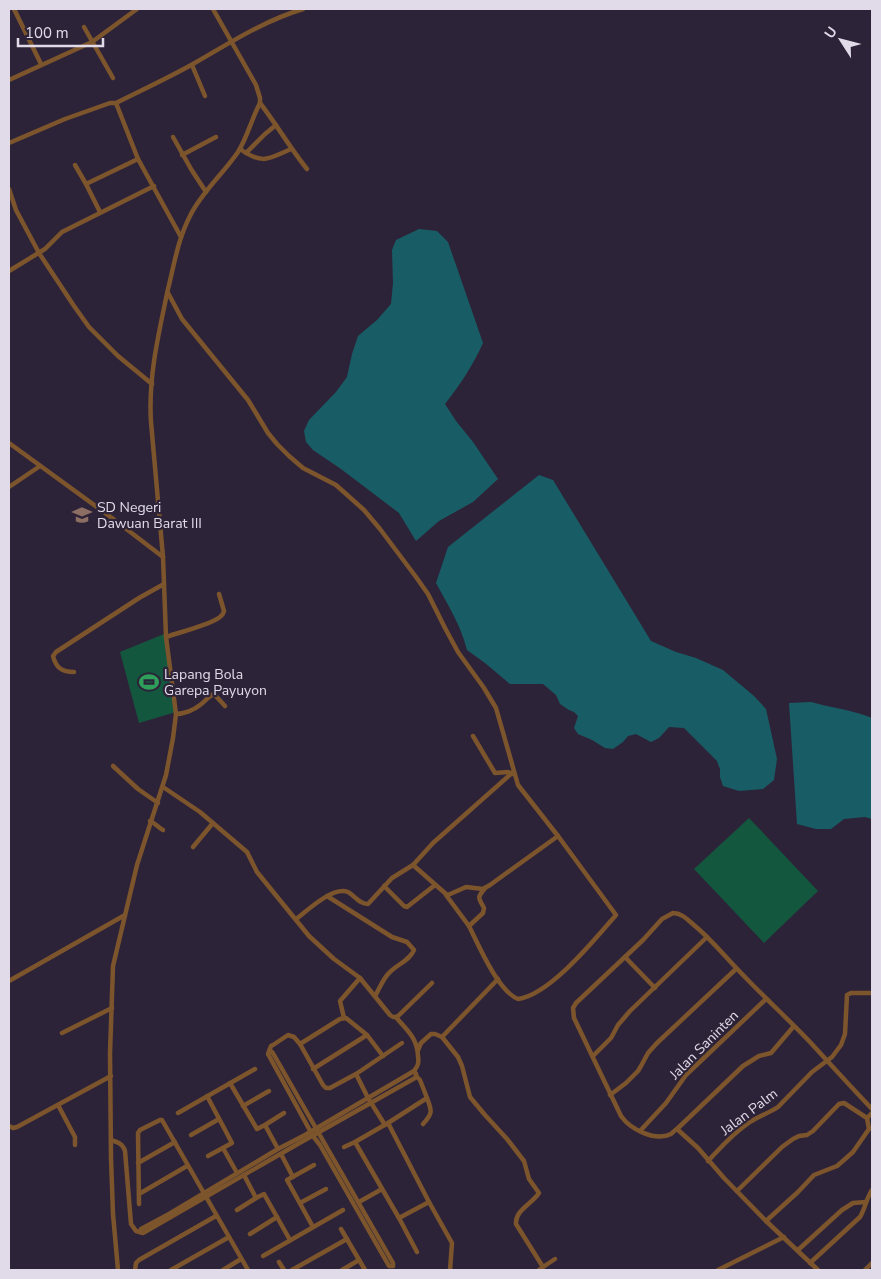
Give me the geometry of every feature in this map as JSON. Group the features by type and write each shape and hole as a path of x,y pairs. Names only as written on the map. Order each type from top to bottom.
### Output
{"street":[{"path":"14,9 41,64"},
{"path":"9,80 92,42 137,9"},
{"path":"118,1270 113,1214 111,1140 110,1053 113,966 137,865 150,821 163,787 176,714 166,637 163,557 151,422 150,401 152,384 159,330 181,237 190,214 240,150 260,103 256,85 212,9"},
{"path":"9,143 65,119 116,102 192,65 231,41 289,13 303,9"},
{"path":"84,27 113,78"},
{"path":"192,65 205,96"},
{"path":"116,102 138,159 181,237"},
{"path":"260,103 307,169"},
{"path":"246,154 264,134 276,125"},
{"path":"172,136 206,192"},
{"path":"182,155 216,137"},
{"path":"240,150 252,157 264,160 291,149"},
{"path":"86,184 138,159"},
{"path":"75,165 100,212"},
{"path":"9,271 39,253 60,234 154,186"},
{"path":"9,189 16,210 39,253 89,327 118,356 152,384"},
{"path":"168,293 182,318 248,400 277,444 303,468 336,485 364,510 405,562 428,594 458,652 496,708 500,717 513,773 518,785 616,915 568,968 540,990 525,998 518,999 498,980 469,926 446,894 413,865"},
{"path":"9,443 163,557"},
{"path":"9,487 40,466"},
{"path":"74,672 63,672 61,670 53,656 56,652 164,584"},
{"path":"166,637 220,618 224,611 219,594"},
{"path":"176,714 184,713 200,705 212,694 225,706"},
{"path":"473,736 495,773 513,773"},
{"path":"113,766 158,804"},
{"path":"296,919 334,892 343,891 349,893 362,904 368,904 392,878 413,865 433,843 513,773"},
{"path":"111,1140 121,1144 125,1151 131,1224 136,1231 143,1233 278,1149 318,1130 415,1074 418,1066 418,1050 413,1037 396,1017 389,1014 360,978 315,943 257,872 247,852 200,812 163,787"},
{"path":"150,821 163,830"},
{"path":"193,847 213,823"},
{"path":"446,894 448,895 466,887 482,889 490,886 558,836"},
{"path":"384,886 407,907 435,885"},
{"path":"469,926 485,910 478,897 485,888"},
{"path":"327,896 392,937 407,942 414,950 413,954 390,972 375,996"},
{"path":"794,1026 771,1053 759,1056 743,1066 677,1129 670,1134 656,1136 640,1131 626,1123 617,1110 593,1056 582,1038 574,1018 574,1008 576,1003 662,920 673,912 682,916 707,937 794,1026 872,1109"},
{"path":"9,981 125,915"},
{"path":"593,1056 610,1038 626,1015 707,937"},
{"path":"625,957 655,988"},
{"path":"610,1095 634,1075 657,1043 736,968"},
{"path":"360,978 340,1001 344,1018 367,1035 383,1056"},
{"path":"442,1037 498,980"},
{"path":"396,1017 432,983"},
{"name":"Jalan Palm","path":"708,1161 734,1134 750,1122 772,1111 812,1072 832,1057 844,1039 847,995 851,993 872,993"},
{"name":"Jalan Saninten","path":"640,1131 666,1103 686,1075 766,999"},
{"path":"62,1033 112,1008"},
{"path":"300,1044 344,1018"},
{"path":"418,1050 421,1043 431,1034 435,1034 442,1037 458,1057 470,1096 524,1161 529,1179 539,1191 538,1195 517,1215 515,1219 516,1224 541,1269 555,1259"},
{"path":"338,1171 358,1202 376,1236 390,1266 393,1266 393,1263 376,1236 322,1144 312,1133 268,1058 269,1051 273,1044 288,1035 294,1037 326,1088 330,1088 356,1074 402,1043"},
{"path":"313,1069 367,1035"},
{"path":"269,1051 274,1055 318,1130 322,1144"},
{"path":"178,1113 255,1068"},
{"path":"356,1074 369,1100 386,1124 452,1243 450,1270"},
{"path":"415,1074 420,1080 431,1108 431,1114 423,1124"},
{"path":"9,1126 17,1127 111,1076"},
{"path":"230,1083 257,1129 284,1113"},
{"path":"243,1106 269,1090"},
{"path":"207,1096 232,1143 208,1156"},
{"path":"344,1147 386,1124 427,1098"},
{"path":"738,1191 782,1147 799,1136 807,1135 839,1104 844,1103 867,1118 869,1129 853,1152 837,1166 814,1175 766,1221"},
{"path":"58,1105 75,1137 75,1145"},
{"path":"867,1118 872,1113"},
{"path":"191,1135 219,1119"},
{"path":"138,1204 138,1133 140,1130 162,1120 248,1270"},
{"path":"265,1125 278,1149"},
{"path":"677,1129 698,1148 708,1161 766,1221 818,1270"},
{"path":"205,1195 244,1175 312,1133"},
{"path":"138,1164 175,1142"},
{"path":"355,1142 417,1252"},
{"path":"223,1148 237,1173"},
{"path":"280,1154 293,1177"},
{"path":"313,1227 287,1180 314,1165"},
{"path":"139,1194 187,1166"},
{"path":"244,1175 256,1198"},
{"path":"358,1202 382,1188"},
{"path":"300,1203 326,1189"},
{"path":"810,1263 863,1213 872,1190"},
{"path":"237,1210 264,1194 290,1240"},
{"path":"399,1218 429,1202"},
{"path":"798,1250 848,1206 853,1203 866,1202"},
{"path":"263,1256 343,1210"},
{"path":"135,1270 136,1263 139,1260 216,1216"},
{"path":"250,1234 277,1217"},
{"path":"341,1229 365,1270"},
{"path":"171,1270 228,1237"},
{"path":"718,1270 784,1237"},
{"path":"292,1270 347,1239"},
{"path":"223,1270 241,1260"},
{"path":"342,1270 359,1260"},
{"path":"279,1262 284,1270"},
{"path":"865,1270 872,1263"}],"shaded area":[{"path":"419,229 437,231 448,242 483,343 466,375 445,404 498,479 473,502 439,521 416,541 399,513 313,450 306,442 304,431 309,420 336,392 347,377 358,336 377,320 391,304 393,283 392,250 396,240"},
{"path":"539,475 553,480 651,641 723,670 754,696 766,709 777,759 774,780 763,789 739,791 723,786 717,761 684,728 669,727 659,738 651,742 636,734 628,736 613,749 605,748 578,734 574,728 578,716 560,704 556,695 543,684 510,684 467,650 458,624 436,583 448,547"},
{"name":"Lapang Bola Garepa Payuyon","path":"164,634 176,712 139,723 120,652"},
{"path":"811,702 872,718 872,819 865,817 844,819 831,829 816,829 797,824 789,703"},
{"path":"749,818 818,891 764,943 694,869"}],"place":[{"name":"SD Negeri Dawuan Barat III","path":"82,515"},
{"name":"Lapang Bola Garepa Payuyon","path":"149,682"}]}
